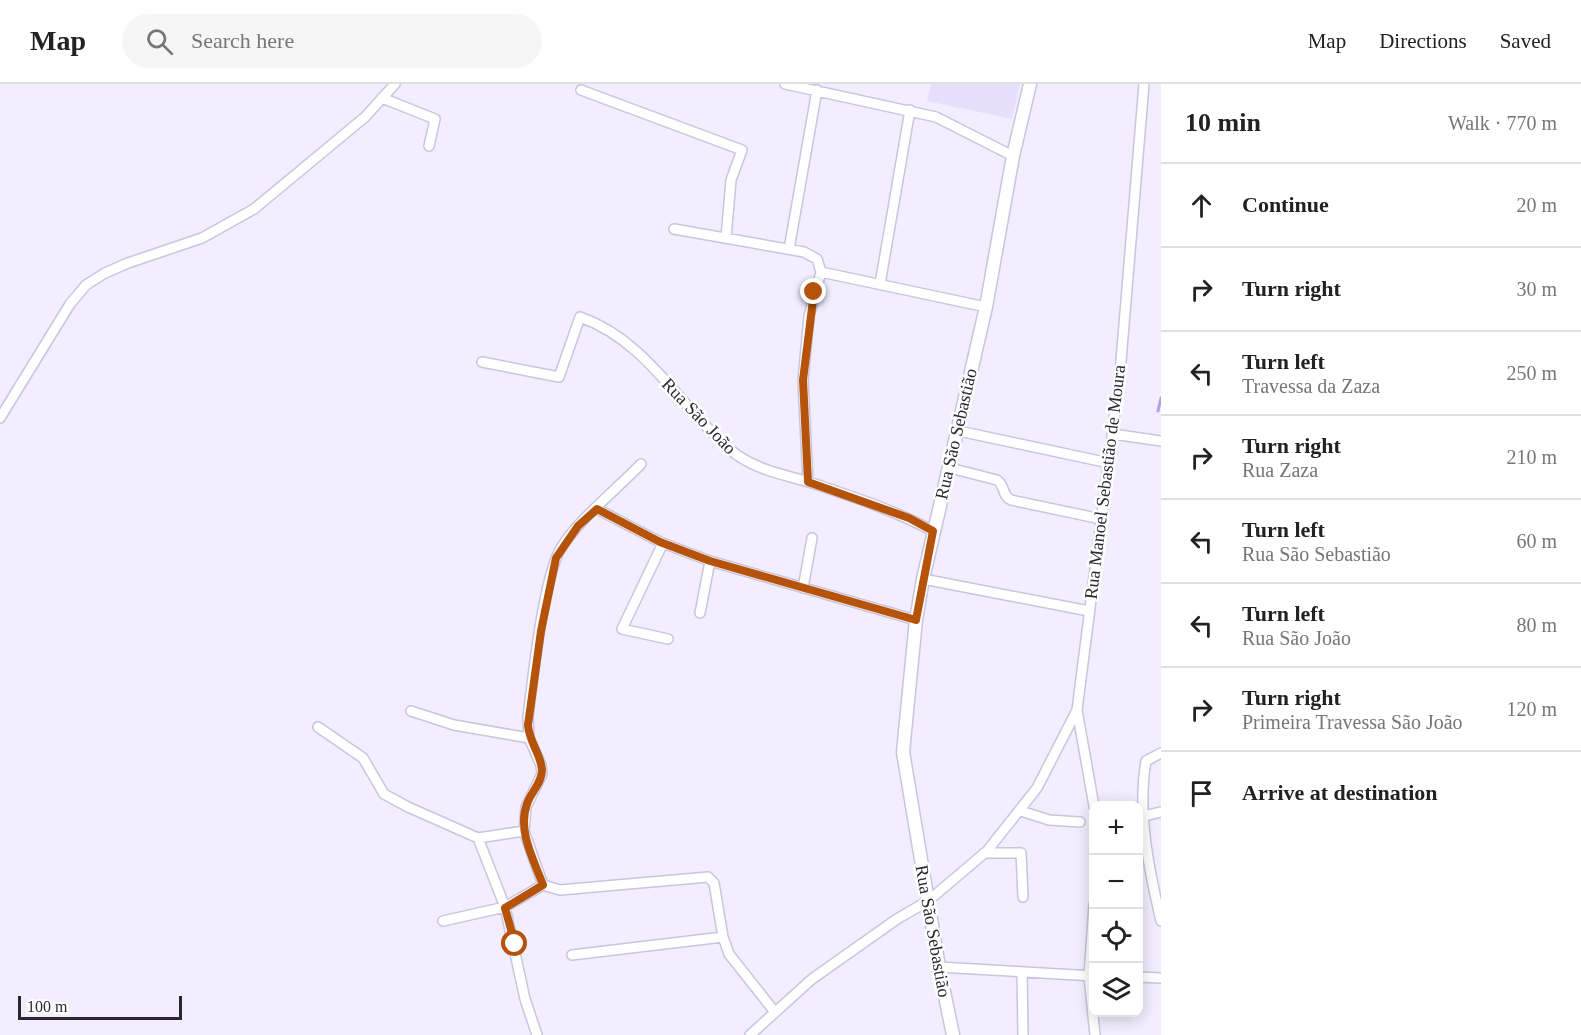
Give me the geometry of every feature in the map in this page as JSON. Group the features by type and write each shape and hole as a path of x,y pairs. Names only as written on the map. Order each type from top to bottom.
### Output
{"street":[{"path":"0,418 76,295 86,285 105,273 128,263 202,238 254,209 365,117 395,84"},
{"path":"784,84 817,90 830,88 943,120 1013,156"},
{"name":"Rua São Sebastião","path":"953,1035 939,968 903,752 916,620 923,579 986,307 1013,156 1030,84"},
{"name":"Rua Manoel Sebastião de Moura","path":"750,1035 774,1011 829,967 897,919 928,901 984,853 1037,788 1077,710 1113,434 1144,84"},
{"path":"581,90 742,150 731,180 726,238"},
{"path":"789,249 817,90"},
{"path":"382,99 435,119 429,146"},
{"path":"880,284 910,110"},
{"path":"674,230 789,249 814,256 821,272 809,316 803,380 808,482"},
{"path":"821,272 986,307"},
{"name":"Rua São João","path":"482,362 560,377 580,316 597,322 633,347 728,448 758,467 909,518 933,531"},
{"path":"959,431 1109,463"},
{"path":"1113,434 1161,441"},
{"path":"543,885 524,831 526,807 542,774 540,762 529,738 531,697 552,573 556,558 570,536 641,464"},
{"path":"950,468 997,480 1007,497 1017,501 1101,519"},
{"path":"597,509 663,543 710,561 916,620"},
{"path":"804,588 812,538"},
{"path":"663,543 622,629 668,639"},
{"path":"700,613 710,561"},
{"path":"923,579 1089,611"},
{"path":"1077,710 1093,801"},
{"path":"411,711 454,725 529,738"},
{"path":"318,727 363,759 384,794 434,820 478,838 524,831"},
{"path":"1161,753 1146,761 1144,816 1161,921"},
{"path":"1020,811 1049,820 1080,822"},
{"path":"1144,816 1161,812"},
{"path":"478,838 505,908 525,999 537,1035"},
{"path":"984,853 1021,853 1023,897"},
{"path":"443,921 505,908 543,885 560,890 708,877 713,881 723,937 735,965 774,1011"},
{"path":"1092,963 1094,909"},
{"path":"572,955 723,937"},
{"path":"939,968 1089,976"},
{"path":"1022,972 1023,1035"},
{"path":"1143,977 1161,978"},
{"path":"1094,1017 1095,1035"}],"shaded area":[{"path":"931,84 1020,84 1012,119 927,101"}],"waterway":[{"path":"1158,411 1161,398"}],"route":[{"path":"515,944 505,908 543,885 524,831 526,807 542,774 540,762 528,732 528,717 541,631 556,558 584,519 597,509 660,542 710,561 916,620 933,531 909,518 808,482 803,380 809,316 814,292"}]}
